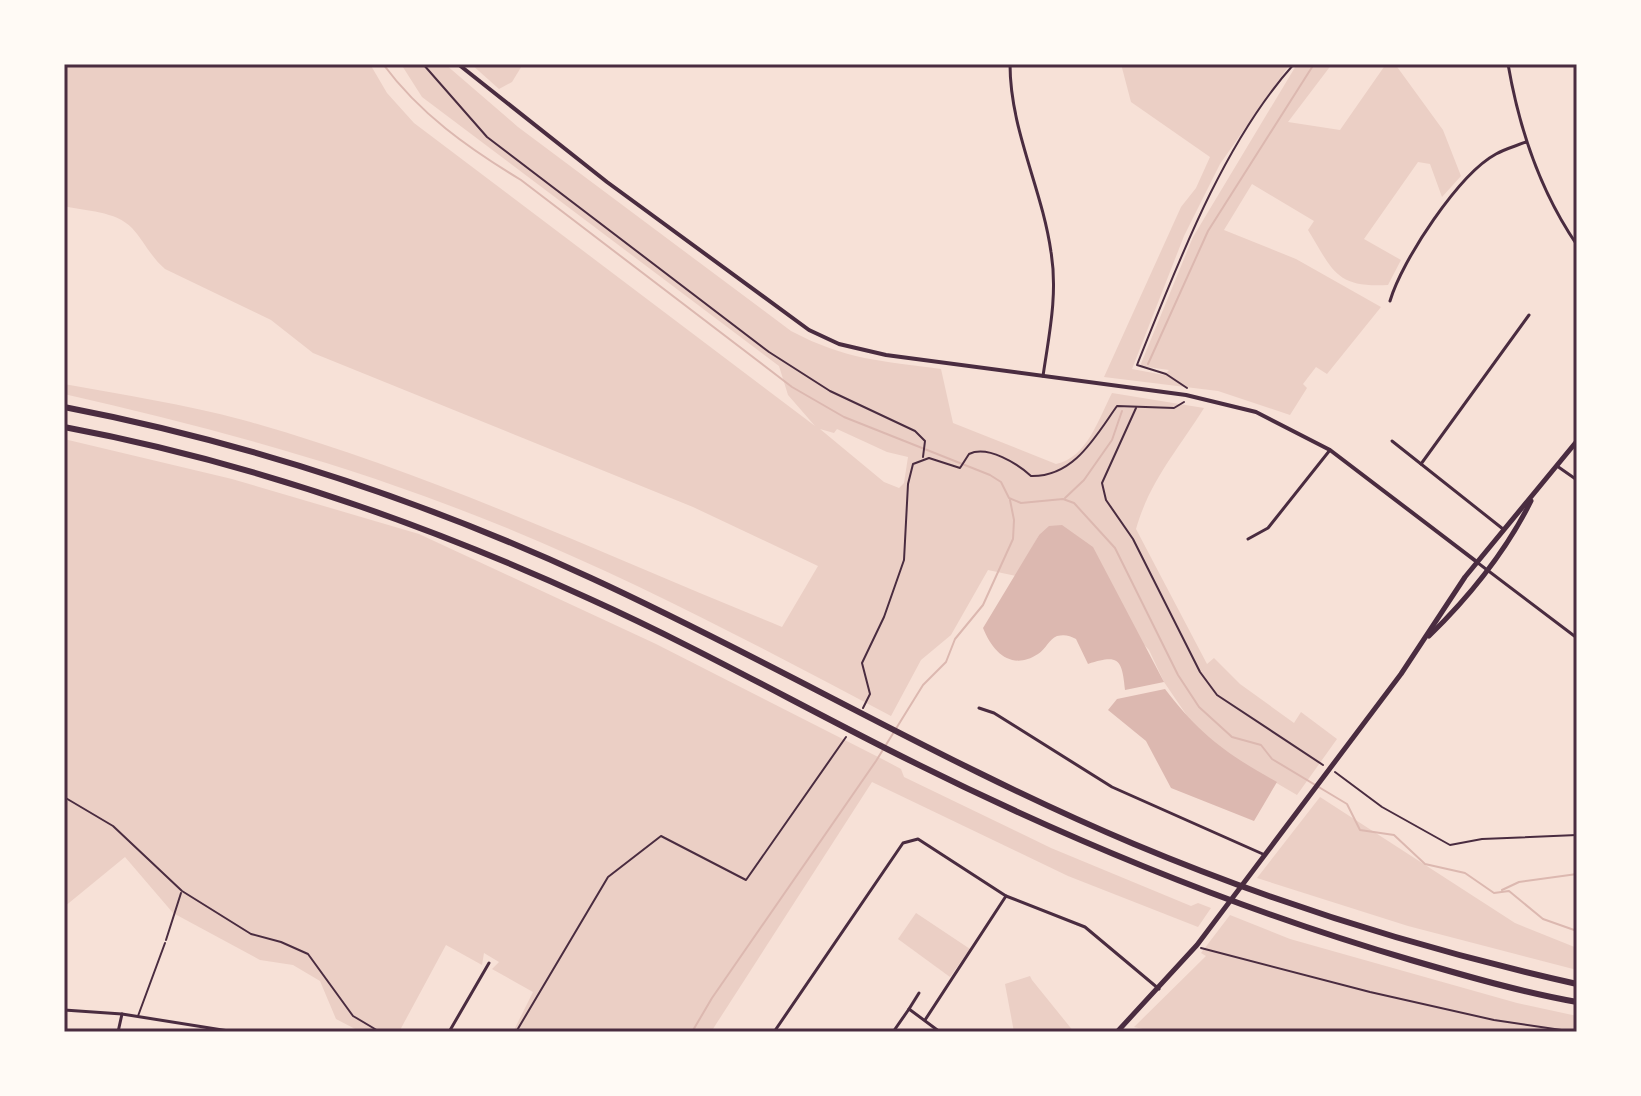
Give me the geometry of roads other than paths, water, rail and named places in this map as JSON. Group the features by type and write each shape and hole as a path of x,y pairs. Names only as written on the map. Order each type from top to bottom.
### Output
{"highway":[{"path":"64,407 214,440 436,512 591,578 1048,806 1227,881 1408,941 1577,984"},
{"path":"64,427 277,478 426,529 650,626 891,751 1060,832 1243,906 1403,958 1577,1002"}],"main road":[{"path":"1117,1032 1197,945 1424,641 1477,563 1577,441"},
{"path":"1424,641 1451,615 1487,570 1518,527 1533,497"}],"street":[{"path":"458,64 556,143 788,317 839,344 904,357 1186,395 1256,412 1330,450 1577,638"},
{"path":"1010,64 1018,129 1053,265 1053,299 1043,376"},
{"path":"1508,64 1526,142 1551,201 1577,245"},
{"path":"1390,301 1428,228 1467,180 1495,154 1526,142"},
{"path":"1421,464 1529,315"},
{"path":"1392,441 1503,529"},
{"path":"1248,539 1268,528 1330,450"},
{"path":"1557,466 1577,480"},
{"path":"979,708 994,713 1112,787 1265,855"},
{"path":"774,1032 908,839 918,839 1006,896 1085,927 1159,989"},
{"path":"925,1020 1006,896"},
{"path":"449,1032 489,963"},
{"path":"893,1032 919,993"},
{"path":"909,1009 940,1032"},
{"path":"64,1010 138,1016 235,1032"},
{"path":"118,1032 122,1014"},
{"path":"455,1026 458,1032"}],"lane":[{"path":"138,1016 165,943"}],"waterway":[{"path":"383,64 413,99 446,129 521,180 792,387 844,417 990,475 1001,482 1009,498 1021,503 1063,499 1074,503 1115,548 1178,675 1199,707 1232,737 1261,745 1272,759 1347,804 1360,830 1394,835 1425,864 1465,873 1494,893 1509,891 1543,919 1577,931"},
{"path":"1148,364 1208,231 1314,64"},
{"path":"1065,498 1084,480 1112,440 1122,411"},
{"path":"692,1032 712,998 876,761 923,685 946,662 955,639 983,605 1013,539 1014,520 1010,500"},
{"path":"1502,890 1519,882 1577,874"}]}
